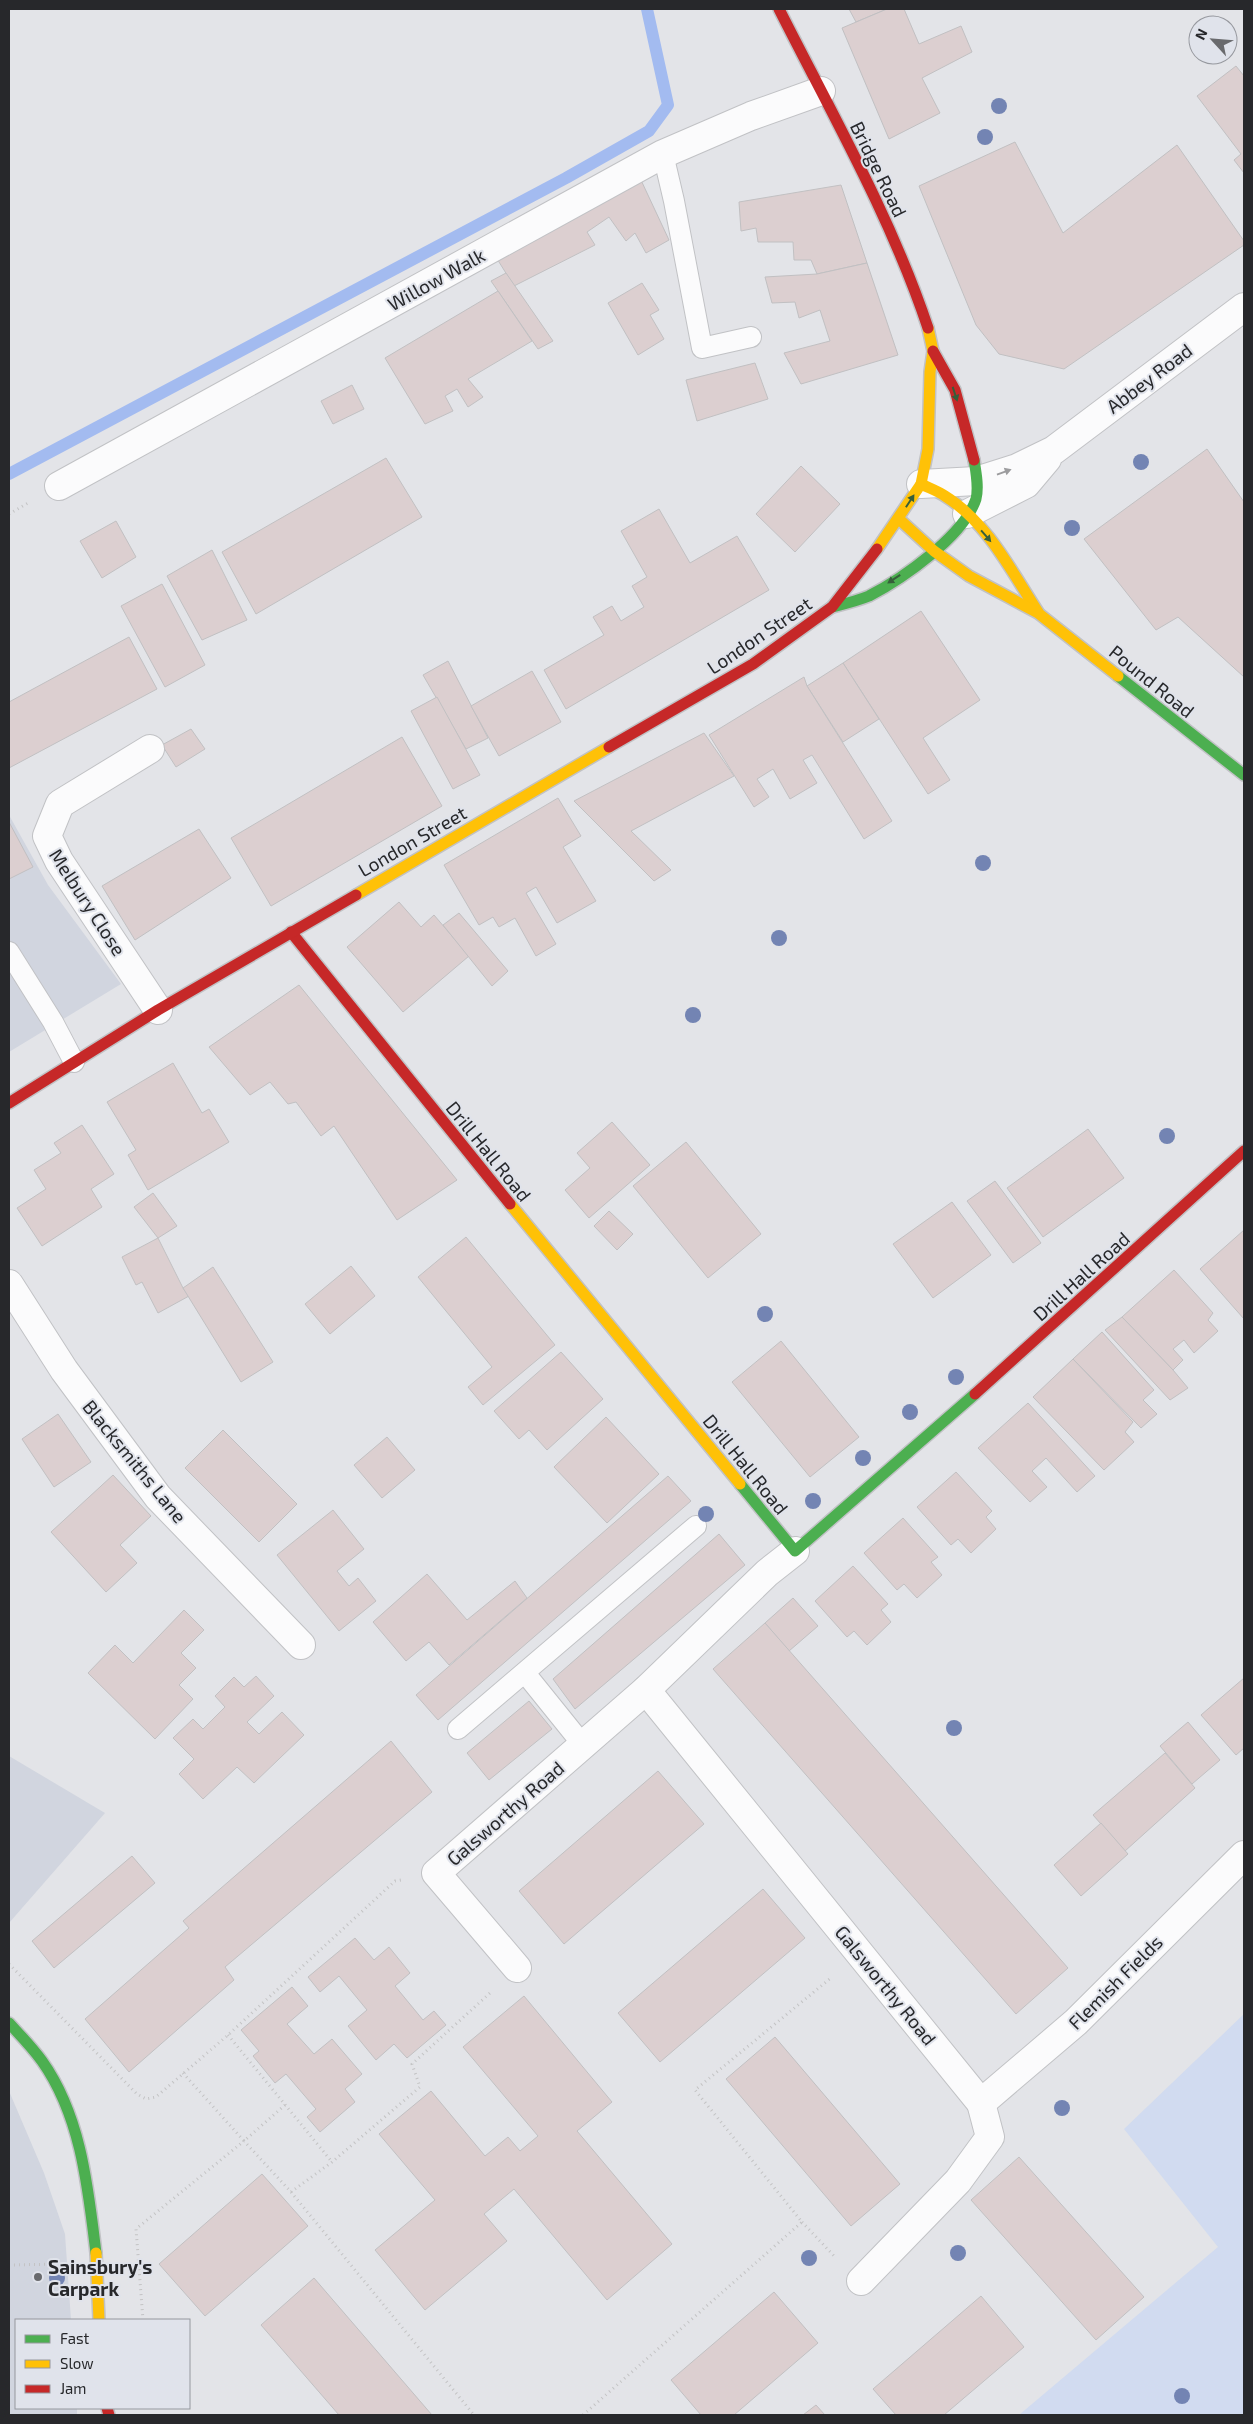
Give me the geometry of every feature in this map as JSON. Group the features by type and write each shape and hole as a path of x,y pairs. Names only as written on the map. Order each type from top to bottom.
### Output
{"main road":[{"name":"Bridge Road","path":"779,9 879,206 913,282 929,330 933,351 930,372 928,449 921,484 899,519"},
{"name":"Bridge Road","path":"933,351 951,380 973,454 976,481 976,498 967,514 934,551"},
{"name":"Pound Road","path":"921,484 946,496 967,514 1000,553 1038,613"},
{"name":"Pound Road","path":"899,519 934,551 969,576 1038,613 1244,775"},
{"name":"London Street","path":"9,1103 158,1010 753,664 832,607 899,519"},
{"name":"London Street","path":"832,607 867,597 934,551"},
{"name":"Drill Hall Road","path":"291,932 488,1178 795,1551 1029,1347 1244,1151"},
{"path":"9,2023 42,2061 69,2112 87,2176 97,2261 99,2319"}],"street":[{"name":"Willow Walk","path":"59,486 663,154 751,116 821,91"},
{"name":"Abbey Road","path":"921,484 976,481 1017,468 1054,450 1244,307"},
{"name":"Abbey Road","path":"967,514 1026,484 1054,450"},
{"name":"Melbury Close","path":"150,749 60,804 47,836 59,861 158,1010"},
{"name":"Blacksmiths Lane","path":"9,1284 64,1370 158,1497 301,1645"},
{"name":"Galsworthy Road","path":"517,1968 436,1873 646,1690 767,1573 795,1551"},
{"name":"Galsworthy Road","path":"646,1690 982,2103 990,2137 958,2181 861,2281"},
{"name":"Flemish Fields","path":"982,2103 1076,2022 1244,1855"}],"lane":[{"path":"663,154 674,201 702,348 752,337"},
{"path":"9,952 74,1062"},
{"path":"458,1729 696,1526"},
{"path":"525,1673 583,1745"}],"path":[{"path":"9,1964 137,2094 146,2099 156,2097 228,2035 395,1882 436,1873"},
{"path":"861,1954 695,2090 802,2222 824,2247 861,2281"},
{"path":"291,2192 332,2162 420,2087 412,2064 517,1968"},
{"path":"228,2035 332,2162"},
{"path":"183,2074 291,2192 474,2415"},
{"path":"143,2319 136,2229 244,2141 285,2104"},
{"path":"583,2415 802,2222"},
{"path":"9,2266 70,2264"}],"shaded area":[{"path":"9,815 48,885 121,984 9,1052"},
{"path":"9,1756 105,1813 9,1923"},
{"path":"1244,2014 1244,2415 1019,2415 1218,2247 1124,2129"},
{"name":"Sainsbury's Carpark","path":"9,2091 44,2173 65,2234 71,2319 15,2319 15,2409 77,2409 77,2415 9,2415"}],"building":[{"path":"849,9 887,9 856,22"},
{"path":"887,9 904,9 919,44 961,26 972,52 922,78 940,113 889,139 842,28"},
{"path":"1236,66 1244,76 1244,173 1234,160 1241,154 1197,96"},
{"path":"1015,142 1063,233 1177,145 1244,241 1244,245 1064,369 999,354 976,325 919,186"},
{"path":"640,178 669,240 646,253 635,233 626,241 609,217 587,232 595,245 514,286 494,254"},
{"path":"841,185 867,263 817,274 811,260 794,260 793,242 758,242 756,228 741,231 739,202"},
{"path":"867,263 898,355 801,384 784,353 830,341 820,310 799,318 795,302 772,303 765,277 817,274"},
{"path":"506,273 553,341 538,349 491,281"},
{"path":"642,283 659,310 650,315 664,339 638,355 608,303"},
{"path":"498,291 532,341 468,379 483,397 468,407 457,389 445,396 453,411 425,424 385,358"},
{"path":"755,363 768,399 697,421 686,380"},
{"path":"352,385 364,409 333,424 321,401"},
{"path":"1207,449 1244,502 1244,677 1178,617 1156,630 1084,539"},
{"path":"386,458 422,517 256,614 222,552"},
{"path":"801,466 840,504 795,552 756,514"},
{"path":"659,509 690,563 737,536 769,590 566,709 544,670 604,635 593,617 612,606 621,621 644,607 632,586 647,577 621,531"},
{"path":"116,521 136,557 102,578 80,541"},
{"path":"212,550 247,620 202,640 167,576"},
{"path":"162,584 205,665 165,687 121,606"},
{"path":"921,611 980,700 923,738 950,780 928,794 843,663"},
{"path":"129,637 157,689 9,768 9,702"},
{"path":"448,661 488,738 466,749 423,675"},
{"path":"843,663 879,719 843,742 807,686"},
{"path":"532,671 561,722 499,756 471,706"},
{"path":"804,677 807,686 892,821 864,839 812,755 803,760 817,783 790,799 773,769 757,779 769,797 754,807 709,735"},
{"path":"437,697 480,775 453,789 411,711"},
{"path":"191,729 205,749 176,767 162,745"},
{"path":"704,733 734,776 631,831 671,870 654,881 574,801"},
{"path":"402,737 442,806 271,906 231,838"},
{"path":"558,798 581,836 563,847 596,901 557,923 536,887 526,893 556,944 536,956 515,918 499,927 493,917 479,925 444,865"},
{"path":"9,822 33,867 9,879"},
{"path":"199,829 231,878 135,940 102,886"},
{"path":"399,902 421,927 434,915 469,956 403,1012 347,947"},
{"path":"459,913 508,971 492,986 443,925"},
{"path":"299,985 457,1180 397,1220 334,1126 321,1136 296,1102 288,1104 270,1082 250,1095 209,1047"},
{"path":"173,1063 202,1113 209,1109 229,1142 148,1190 128,1155 136,1150 107,1102"},
{"path":"612,1122 650,1165 589,1218 565,1190 590,1168 577,1153"},
{"path":"82,1125 114,1174 91,1189 102,1207 42,1246 17,1208 46,1189 34,1170 61,1153 54,1143"},
{"path":"1088,1129 1124,1178 1043,1237 1007,1188"},
{"path":"686,1142 761,1234 708,1278 633,1186"},
{"path":"995,1181 1041,1243 1013,1263 967,1201"},
{"path":"153,1193 177,1226 158,1238 134,1207"},
{"path":"952,1202 991,1255 933,1298 893,1244"},
{"path":"609,1211 633,1234 617,1250 594,1226"},
{"path":"1244,1230 1244,1319 1200,1269"},
{"path":"466,1237 555,1345 483,1405 468,1387 492,1367 418,1277"},
{"path":"158,1238 183,1288 189,1296 158,1313 142,1282 136,1285 122,1257"},
{"path":"351,1266 375,1296 330,1334 305,1304"},
{"path":"213,1267 273,1362 241,1382 183,1288"},
{"path":"1174,1270 1213,1313 1208,1320 1218,1331 1194,1353 1184,1340 1173,1349 1183,1360 1173,1370 1122,1317"},
{"path":"1122,1317 1188,1388 1170,1400 1105,1330"},
{"path":"1102,1332 1154,1390 1143,1400 1157,1414 1141,1428 1073,1359"},
{"path":"781,1341 859,1437 810,1477 732,1382"},
{"path":"561,1352 603,1399 547,1450 529,1430 519,1439 494,1411"},
{"path":"1073,1359 1133,1422 1125,1432 1134,1442 1104,1470 1033,1397"},
{"path":"1028,1403 1095,1476 1077,1492 1046,1458 1032,1471 1047,1487 1030,1502 978,1448"},
{"path":"58,1414 91,1462 54,1487 22,1439"},
{"path":"606,1417 659,1474 607,1523 554,1467"},
{"path":"223,1430 297,1504 259,1542 185,1468"},
{"path":"387,1437 415,1470 382,1498 354,1465"},
{"path":"956,1472 992,1511 986,1517 996,1529 971,1553 958,1539 951,1545 917,1507"},
{"path":"113,1475 151,1516 120,1545 137,1563 106,1592 51,1532"},
{"path":"668,1476 691,1501 438,1720 416,1695"},
{"path":"333,1510 364,1549 337,1571 349,1586 358,1578 376,1601 339,1631 277,1555"},
{"path":"903,1518 938,1557 931,1562 942,1575 917,1598 904,1584 897,1590 864,1553"},
{"path":"719,1534 745,1565 575,1709 553,1679"},
{"path":"853,1566 888,1604 881,1610 891,1622 867,1645 854,1631 847,1637 815,1601"},
{"path":"427,1574 467,1620 515,1581 527,1598 449,1665 429,1642 406,1661 373,1622"},
{"path":"793,1598 818,1626 789,1651 765,1623"},
{"path":"184,1610 204,1630 181,1653 196,1668 179,1685 193,1699 155,1739 88,1673 115,1645 133,1663"},
{"path":"765,1623 1068,1968 1016,2014 713,1669"},
{"path":"256,1676 274,1696 247,1722 259,1734 282,1712 304,1735 254,1783 237,1767 203,1799 179,1774 194,1759 173,1738 193,1719 203,1729 225,1707 215,1696 234,1677 244,1687"},
{"path":"1244,1678 1244,1748 1236,1755 1201,1715"},
{"path":"529,1701 552,1729 489,1780 467,1753"},
{"path":"1188,1722 1220,1760 1192,1784 1160,1746"},
{"path":"391,1741 432,1792 225,1967 234,1980 129,2072 85,2019 189,1928 183,1921"},
{"path":"1165,1753 1195,1788 1125,1851 1093,1815"},
{"path":"658,1771 704,1824 564,1944 519,1891"},
{"path":"1101,1823 1128,1854 1081,1896 1054,1865"},
{"path":"132,1856 155,1883 54,1968 32,1941"},
{"path":"763,1889 805,1938 660,2062 618,2013"},
{"path":"355,1938 374,1960 389,1947 410,1973 395,1986 423,2020 434,2011 446,2025 407,2058 394,2044 376,2060 348,2026 367,2010 339,1976 320,1992 308,1977"},
{"path":"292,1987 308,2006 287,2024 314,2054 332,2039 362,2074 345,2089 355,2102 320,2132 307,2117 316,2109 286,2074 275,2083 253,2056 259,2051 241,2030"},
{"path":"524,1996 612,2102 577,2131 672,2244 607,2300 514,2189 484,2214 507,2241 425,2310 375,2250 435,2200 379,2134 431,2091 485,2156 508,2137 520,2151 538,2136 463,2047"},
{"path":"775,2037 900,2184 851,2226 726,2079"},
{"path":"1019,2157 1144,2297 1096,2340 971,2200"},
{"path":"262,2174 308,2226 205,2316 159,2264"},
{"path":"314,2278 432,2415 339,2415 261,2325"},
{"path":"774,2292 818,2343 734,2415 701,2415 671,2380"},
{"path":"981,2296 1024,2347 944,2415 896,2415 873,2389"},
{"path":"816,2405 825,2415 803,2415"}],"waterway":[{"path":"9,474 566,178 649,131 668,105 647,9"}],"traffic: fast":[{"path":"832,607 864,598 883,588 914,568 946,541 959,527 976,499 977,485 974,460"},
{"path":"1118,676 1244,775"},
{"path":"740,1484 795,1551 975,1394"},
{"path":"9,2023 42,2061 66,2105 81,2153 96,2253"}],"traffic: slow":[{"path":"877,549 921,484 928,449 930,372 933,351 928,328"},
{"path":"921,484 945,496 974,519 998,549 1038,612"},
{"path":"899,519 934,551 969,576 1038,613 1118,676"},
{"path":"356,895 609,747"},
{"path":"510,1204 740,1484"},
{"path":"96,2253 99,2319"}],"traffic: jam":[{"path":"779,9 879,206 897,246 928,328"},
{"path":"933,351 955,390 974,460"},
{"path":"609,747 753,664 832,607 877,549"},
{"path":"9,1103 158,1010 356,895"},
{"path":"291,932 510,1204"},
{"path":"975,1394 1244,1151"},
{"path":"107,2409 109,2415"}],"place":[{"name":"Sainsbury's Carpark","path":"38,2277"}]}
